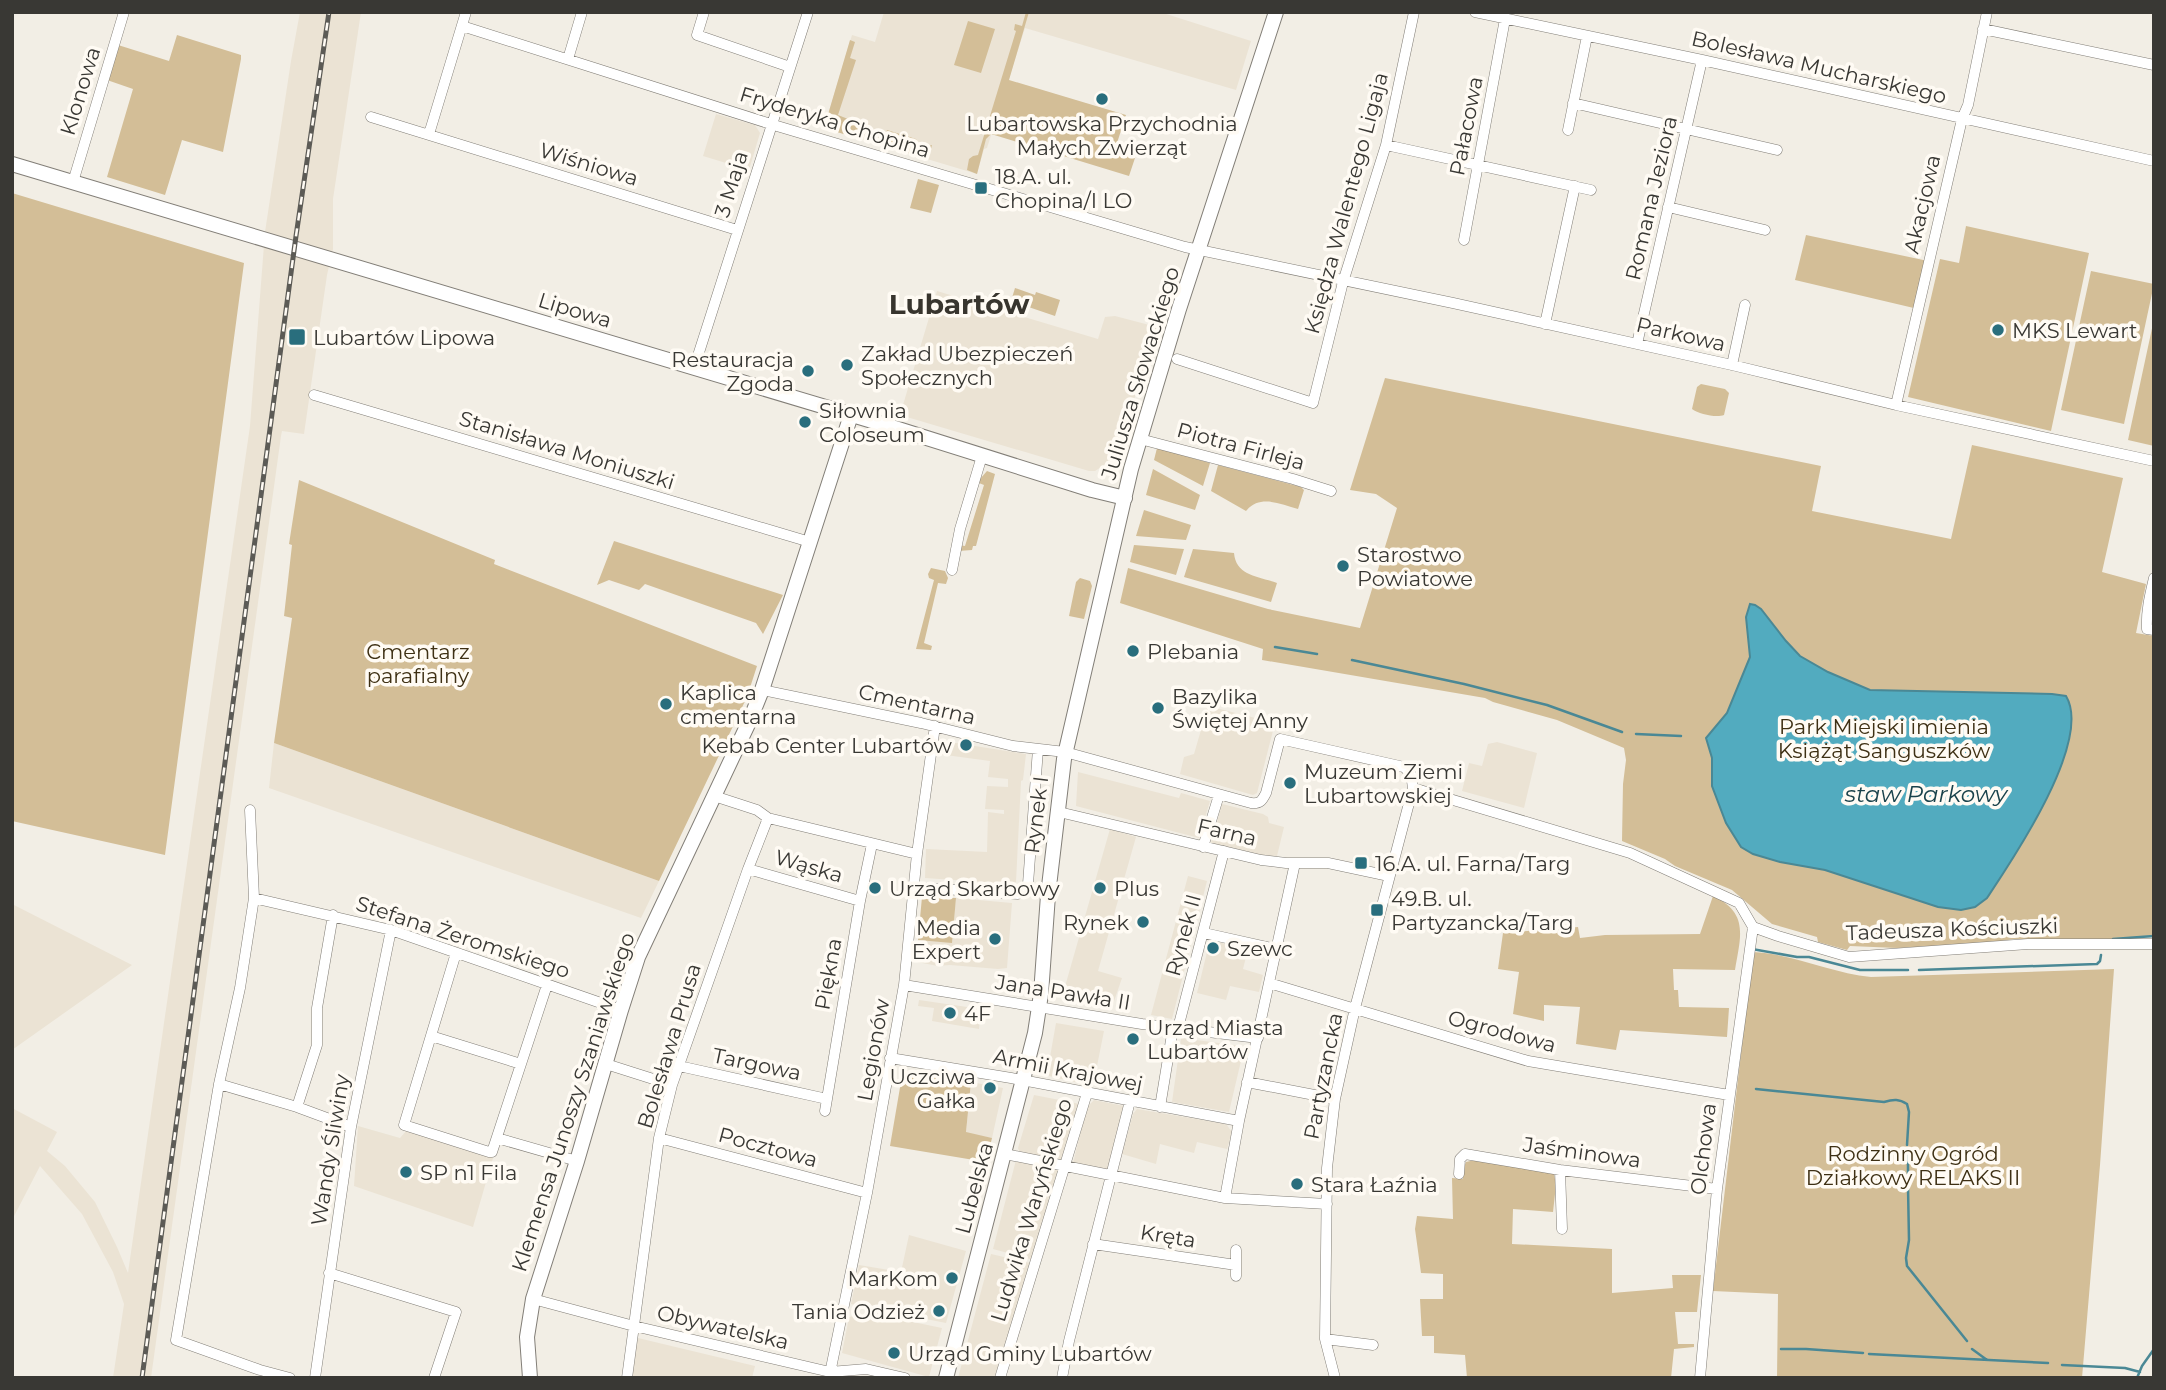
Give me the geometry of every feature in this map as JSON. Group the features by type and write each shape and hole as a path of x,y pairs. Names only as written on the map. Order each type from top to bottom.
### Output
{"street":[{"name":"Klonowa","path":"73,182 124,12"},
{"path":"429,134 466,12"},
{"path":"568,59 582,12"},
{"path":"704,12 697,35 789,67"},
{"name":"3 Maja","path":"694,368 807,12"},
{"name":"Juliusza Słowackiego","path":"1065,752 1140,439 1276,12"},
{"name":"Księdza Walentego Ligaja","path":"1177,359 1313,403 1343,282 1386,145 1414,12"},
{"name":"Bolesława Mucharskiego","path":"1475,12 2154,161"},
{"path":"1531,24 1534,12"},
{"name":"Akacjowa","path":"1896,405 1962,119 1968,105 1987,12"},
{"name":"Pałacowa","path":"1464,240 1505,19"},
{"name":"Fryderyka Chopina","path":"462,26 771,124 1199,250"},
{"path":"1983,30 2154,65"},
{"path":"1568,130 1587,36"},
{"name":"Romana Jeziora","path":"1637,344 1702,60"},
{"path":"1573,103 1777,150"},
{"name":"Wiśniowa","path":"371,117 737,230"},
{"path":"1386,145 1591,190"},
{"name":"Lipowa","path":"12,163 851,415 1092,491 1125,498"},
{"path":"1545,324 1575,186"},
{"path":"1668,207 1765,230"},
{"name":"Parkowa","path":"1199,250 1637,344 1896,405 2154,461"},
{"path":"1732,365 1745,305"},
{"name":"Stanisława Moniuszki","path":"314,394 810,541"},
{"name":"Klemensa Junoszy Szaniawskiego","path":"530,1378 527,1337 533,1299 638,957 762,690 851,415"},
{"name":"Piotra Firleja","path":"1140,439 1331,491"},
{"path":"952,570 960,529 982,456"},
{"path":"2154,578 2148,601 2147,629 2154,630"},
{"name":"Cmentarna","path":"762,690 935,726 1013,746 1065,752"},
{"name":"Legionów","path":"829,1375 867,1193 904,985 917,853 935,726"},
{"path":"1065,752 1258,804 1263,800 1280,739 1404,766 1411,774 1413,788 1630,853 1740,903 1753,927"},
{"path":"914,887 1021,894 1025,891 1028,884 1038,749"},
{"name":"Rynek I","path":"1040,1008 1048,895 1065,752"},
{"name":"Partyzancka","path":"1335,1378 1325,1339 1327,1168 1335,1099 1355,1008 1413,788"},
{"path":"1203,847 1219,794"},
{"path":"714,796 757,810 768,818 917,853"},
{"path":"250,810 254,898 240,988 219,1084 176,1340 290,1378"},
{"name":"Farna","path":"1059,812 1274,862 1328,863 1390,876"},
{"name":"Bolesława Prusa","path":"627,1378 659,1138 672,1085 768,818"},
{"name":"Piękna","path":"825,1111 872,844"},
{"name":"Rynek II","path":"1160,1107 1175,1028 1204,933 1224,851"},
{"path":"1225,1198 1295,863"},
{"name":"Wąska","path":"748,869 860,901"},
{"name":"Stefana Żeromskiego","path":"254,898 391,930 621,1010"},
{"path":"297,1107 317,1045 317,1008 333,915"},
{"name":"Tadeusza Kościuszki","path":"1753,927 1849,957 2028,944 2154,944"},
{"name":"Olchowa","path":"1700,1378 1717,1189 1753,927"},
{"name":"Wandy Śliwiny","path":"315,1378 351,1127 391,930"},
{"path":"1204,933 1276,949"},
{"path":"456,953 404,1125 489,1152 494,1149 547,985"},
{"name":"Ogrodowa","path":"1269,983 1528,1061 1730,1095"},
{"name":"Jana Pawła II","path":"904,985 1040,1008 1258,1038"},
{"name":"Lubelska","path":"946,1378 1024,1080 1040,1008"},
{"path":"431,1036 521,1064"},
{"name":"Armii Krajowej","path":"891,1058 1239,1121"},
{"path":"606,1064 672,1085"},
{"name":"Targowa","path":"678,1066 827,1099"},
{"path":"1247,1083 1335,1099"},
{"path":"219,1084 297,1107 351,1127"},
{"name":"Ludwika Waryńskiego","path":"1000,1378 1087,1093"},
{"path":"1062,1378 1069,1340 1130,1101"},
{"path":"498,1138 577,1161"},
{"name":"Pocztowa","path":"659,1138 867,1193"},
{"path":"1005,1154 1225,1198 1327,1204"},
{"name":"Jaśminowa","path":"1459,1174 1460,1159 1465,1154 1560,1170 1717,1189"},
{"path":"1560,1170 1562,1228"},
{"name":"Kręta","path":"1093,1244 1236,1270 1236,1250"},
{"path":"330,1273 456,1312 434,1378"},
{"name":"Obywatelska","path":"533,1299 829,1375 866,1369 905,1378"},
{"path":"1325,1339 1373,1345"}],"shaded area":[{"path":"300,12 361,12 333,199 333,249 304,434 282,431 281,436 151,1378 113,1378 124,1304 113,1272 82,1214 40,1166 12,1220 12,1108 57,1132 47,1151 65,1166 95,1202 128,1273 250,426 265,232"},
{"path":"884,12 1160,12 1251,41 1236,90 1025,28 977,174 824,128 852,35 875,42"},
{"path":"716,114 755,125 760,133 749,170 703,156"},
{"path":"937,291 1098,339 1105,317 1115,316 1157,327 1120,444 1109,462 1095,471 1089,471 900,415"},
{"path":"1208,706 1275,723 1257,793 1253,795 1180,774 1184,757 1194,754"},
{"path":"940,742 1026,754 1021,781 1014,884 925,878 926,849 987,852 988,812 1004,814 1004,810 985,809 987,786 1008,787 1008,779 988,777 990,761 938,754"},
{"path":"1497,742 1537,753 1524,808 1462,791 1469,763 1482,766 1488,744"},
{"path":"274,743 659,881 641,918 269,788"},
{"path":"1078,772 1179,798 1181,793 1210,801 1199,838 1076,806"},
{"path":"1222,804 1263,814 1268,817 1269,823 1284,827 1277,856 1265,856 1211,843"},
{"path":"1110,829 1136,837 1098,971 1122,978 1112,1007 1064,990"},
{"path":"1188,876 1207,881 1172,1019 1151,1015"},
{"path":"956,898 1012,903 1007,968 938,966 914,959 918,940 952,942"},
{"path":"12,904 132,965 12,1050"},
{"path":"1210,940 1248,949 1243,969 1263,975 1259,992 1230,986 1226,1000 1197,993"},
{"path":"919,1000 981,1009 979,1029 932,1021 934,1008 918,1006"},
{"path":"1056,1023 1104,1031 1093,1086 1047,1074"},
{"path":"1181,1038 1244,1048 1229,1112 1172,1102"},
{"path":"971,1082 1003,1088 992,1138 966,1133"},
{"path":"1034,1095 1080,1104 1062,1162 1019,1151"},
{"path":"1094,1100 1124,1106 1109,1170 1073,1163 1087,1107"},
{"path":"1137,1109 1226,1124 1232,1132 1227,1149 1197,1142 1194,1153 1160,1144 1156,1164 1122,1154 1133,1114"},
{"path":"358,1126 400,1138 407,1130 493,1158 473,1227 354,1186"},
{"path":"1016,1160 1058,1169 1061,1172 1034,1260 993,1249"},
{"path":"909,1235 966,1251 946,1323 851,1304 859,1265 901,1272"},
{"path":"991,1254 1030,1263 997,1378 958,1378"},
{"path":"869,1313 942,1328 929,1377 842,1353 849,1317"},
{"path":"638,1338 755,1366 752,1378 630,1378"}],"green space":[{"path":"1026,12 1029,12 1009,80 1126,115 1117,143 1138,149 1129,176 991,134 986,139 977,174 967,170 969,159 978,155 1016,31 1015,24 1022,26"},
{"path":"968,21 995,29 981,73 954,65"},
{"path":"177,35 241,55 241,59 223,152 182,140 165,195 107,177 133,89 107,80 118,45 169,61"},
{"path":"850,40 855,42 850,58 856,60 838,115 868,127 863,140 824,128"},
{"path":"887,130 916,139 918,143 927,146 932,145 928,159 882,145"},
{"path":"918,179 939,185 931,213 910,208"},
{"path":"12,193 244,263 165,855 12,821"},
{"name":"MKS Lewart","path":"1966,226 2089,253 2051,431 1908,397 1940,259 1959,263"},
{"path":"1806,235 1928,261 1918,309 1795,280"},
{"path":"2091,271 2154,284 2124,424 2061,410"},
{"path":"1015,288 1060,300 1055,316 1011,301"},
{"path":"2154,319 2154,446 2128,440"},
{"name":"Park Miejski imienia Książąt Sanguszków","path":"1385,378 1821,466 1812,511 1951,539 1972,445 2123,478 2102,572 2146,584 2136,633 2154,636 2154,936 2113,939 2013,939 1991,943 1897,948 1850,946 1847,950 1818,942 1817,937 1772,924 1732,890 1622,841 1626,760 1624,748 1557,720 1485,698 1262,660 1263,649 1120,603 1128,568 1268,609 1360,628 1397,508 1376,494 1350,490"},
{"path":"1701,384 1725,389 1729,393 1724,415 1708,415 1692,409 1697,387"},
{"path":"1157,448 1210,463 1203,486 1154,460"},
{"path":"1218,465 1301,487 1304,490 1298,509 1264,502 1246,511 1211,491"},
{"path":"1153,469 1200,495 1195,510 1146,495"},
{"path":"987,471 995,474 976,546 973,546 972,550 958,551 959,545 965,546 984,485 979,483 980,479"},
{"name":"Cmentarz parafialny","path":"299,480 495,560 494,564 757,666 747,697 659,881 274,743 292,618 284,616 292,545 289,544"},
{"path":"1144,510 1191,525 1186,540 1136,536"},
{"path":"614,541 783,595 763,634 756,623 645,584 639,590 609,580 597,585"},
{"path":"1134,545 1184,549 1176,575 1130,562"},
{"path":"1193,549 1234,553 1243,571 1277,583 1271,602 1184,577"},
{"path":"931,568 945,571 948,578 946,584 938,583 924,643 932,646 931,650 916,649 934,580 929,578 928,574"},
{"path":"1080,578 1090,581 1092,586 1084,619 1069,616 1076,582"},
{"path":"1713,896 1733,910 1738,918 1740,937 1735,970 1673,969 1674,990 1678,990 1679,1007 1729,1008 1727,1037 1620,1030 1616,1050 1576,1044 1580,1007 1544,1005 1544,1021 1513,1014 1519,972 1498,969 1503,933 1578,927 1580,938 1605,935 1700,934"},
{"path":"922,897 956,898 952,943 918,940"},
{"name":"Rodzinny Ogród Działkowy RELAKS II","path":"1753,952 1783,956 1841,972 1871,977 2114,969 2082,1378 1777,1378 1778,1294 1713,1291"},
{"path":"903,1070 971,1082 966,1132 992,1138 986,1162 890,1146"},
{"path":"1475,1160 1554,1174 1556,1185 1553,1212 1513,1209 1512,1244 1612,1249 1612,1293 1673,1288 1672,1275 1701,1275 1697,1312 1675,1312 1678,1344 1694,1344 1694,1347 1674,1349 1671,1378 1467,1378 1465,1355 1434,1353 1434,1336 1422,1336 1420,1299 1443,1299 1443,1274 1421,1273 1415,1229 1417,1216 1453,1219 1452,1178 1463,1179 1466,1162"}],"water":[{"name":"staw Parkowy","path":"1750,604 1761,609 1800,656 1828,672 1870,690 2066,696 2071,716 2069,741 2060,769 2031,829 1987,898 1975,907 1961,910 1938,907 1825,870 1753,854 1741,847 1726,823 1712,786 1712,758 1706,738 1727,713 1750,657 1746,617"}],"waterway":[{"path":"1275,647 1317,654"},
{"path":"1352,660 1547,705 1622,732"},
{"path":"1636,734 1681,736"},
{"path":"2113,939 2154,936"},
{"path":"1752,949 1809,957 1860,970 1908,970"},
{"path":"1919,970 2097,964 2101,955"},
{"path":"1756,1089 1884,1102 1901,1101 1907,1104 1909,1112 1907,1145"},
{"path":"1908,1155 1908,1181"},
{"path":"1908,1187 1907,1266 1967,1341"},
{"path":"1781,1349 1863,1353"},
{"path":"1972,1349 1987,1360"},
{"path":"2137,1378 2154,1349"},
{"path":"1869,1354 2048,1363"},
{"path":"2062,1365 2125,1368 2140,1372"}],"railway":[{"path":"142,1378 296,236 329,12"}],"place":[{"name":"Lubartowska Przychodnia Małych Zwierząt","path":"1102,99"},
{"name":"18.A. ul. Chopina/I LO","path":"981,188"},
{"name":"MKS Lewart","path":"1998,330"},
{"name":"Lubartów Lipowa","path":"297,337"},
{"name":"Zakład Ubezpieczeń Społecznych","path":"847,365"},
{"name":"Restauracja Zgoda","path":"808,371"},
{"name":"Siłownia Coloseum","path":"805,422"},
{"name":"Starostwo Powiatowe","path":"1343,566"},
{"name":"Plebania","path":"1133,651"},
{"name":"Kaplica cmentarna","path":"666,704"},
{"name":"Bazylika Świętej Anny","path":"1158,708"},
{"name":"Kebab Center Lubartów","path":"966,745"},
{"name":"Muzeum Ziemi Lubartowskiej","path":"1290,783"},
{"name":"16.A. ul. Farna/Targ","path":"1361,863"},
{"name":"Urząd Skarbowy","path":"875,888"},
{"name":"Plus","path":"1100,888"},
{"name":"49.B. ul. Partyzancka/Targ","path":"1377,910"},
{"name":"Rynek","path":"1143,922"},
{"name":"Media Expert","path":"995,939"},
{"name":"Szewc","path":"1213,948"},
{"name":"4F","path":"950,1013"},
{"name":"Urząd Miasta Lubartów","path":"1133,1039"},
{"name":"Uczciwa Gałka","path":"990,1088"},
{"name":"SP n1 Fila","path":"406,1172"},
{"name":"Stara Łaźnia","path":"1297,1184"},
{"name":"MarKom","path":"952,1278"},
{"name":"Tania Odzież","path":"939,1311"},
{"name":"Urząd Gminy Lubartów","path":"894,1353"}],"district":[{"name":"Lubartów","path":"959,304"}]}
